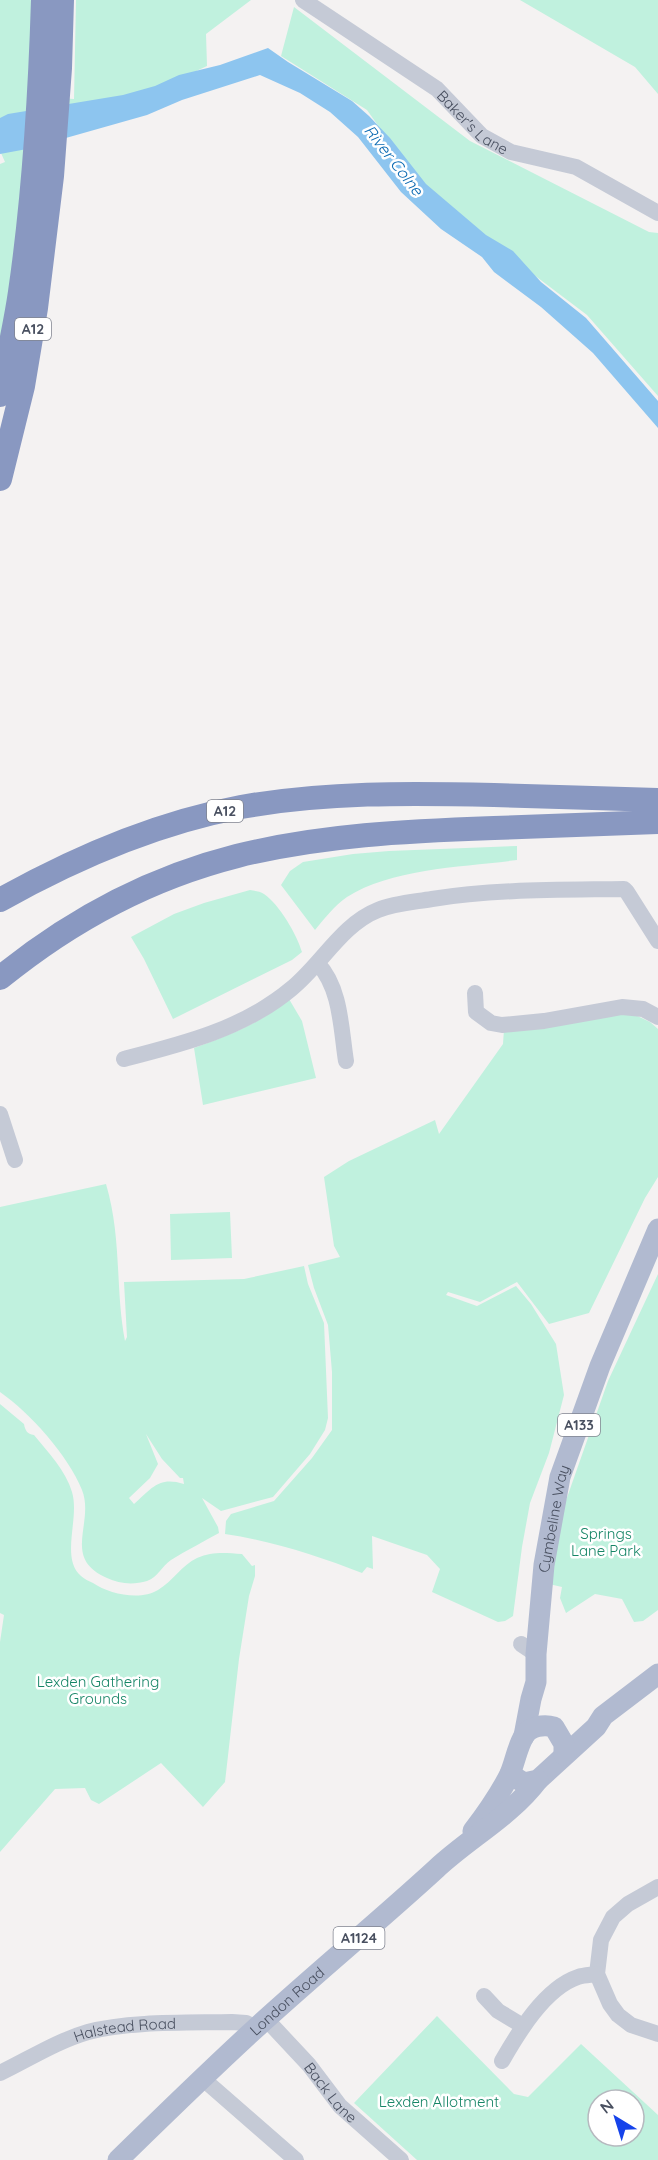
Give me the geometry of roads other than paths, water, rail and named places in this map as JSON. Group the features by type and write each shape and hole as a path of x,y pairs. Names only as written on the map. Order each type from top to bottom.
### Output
{"highway":[{"name":"A12","path":"43,0 50,66"},
{"name":"A12","path":"0,479 23,386 36,308 50,66 62,0"},
{"name":"A12","path":"0,396 43,175"},
{"name":"A12","path":"0,900 78,859 125,840 205,815 259,804 325,796 384,794 658,800"},
{"path":"0,978 56,936 122,899 162,881 235,857 301,842 408,832 658,822"}],"main road":[{"name":"Cymbeline Way","path":"553,1728 536,1682 529,1649 560,1477 600,1366 658,1229"},
{"path":"603,1716 596,1727 538,1780 524,1783 510,1774 524,1736 534,1727 572,1730 603,1716 658,1674"},
{"name":"Cymbeline Way","path":"524,1736 536,1682"},
{"path":"553,1728 564,1744 564,1755"},
{"name":"London Road","path":"461,1846 487,1813 510,1774"},
{"name":"London Road","path":"118,2160 261,2024 461,1846 497,1821 529,1792 538,1780"}],"street":[{"name":"Baker's Lane","path":"303,0 437,89 482,136 511,152 576,167 658,213"},
{"path":"124,1059 187,1042 244,1020 276,1002 318,964 347,930 378,910 399,904 478,893 624,889 658,941"},
{"path":"318,964 328,977 335,996 346,1061"},
{"path":"475,993 476,1012 491,1023 502,1025 544,1021 622,1006 643,1009 658,1017"},
{"path":"0,1114 15,1160"},
{"path":"658,1887 628,1904 613,1917 601,1940 597,1974 610,2004 618,2015 631,2025 658,2034"},
{"path":"502,2061 522,2026 551,1995 563,1985 577,1978 597,1974"},
{"path":"484,1996 498,2011 522,2026"},
{"name":"Halstead Road","path":"0,2073 88,2032 111,2028 232,2022 261,2024"},
{"name":"Back Lane","path":"261,2024 309,2065 340,2106 401,2160"},
{"path":"202,2078 296,2160"}],"water":[{"name":"River Colne","path":"268,48 352,101 390,138 426,184 486,235 513,251 541,282 586,318 658,401 658,428 593,353 541,307 494,272 482,257 441,229 401,192 358,137 330,112 300,93 260,75 182,100 147,115 27,149 0,154 0,118 8,114 123,95"}],"park label":[{"name":"Springs Lane Park","path":"606,1542"},
{"name":"Lexden Gathering Grounds","path":"98,1690"},
{"name":"Lexden Allotment","path":"439,2101"}]}
